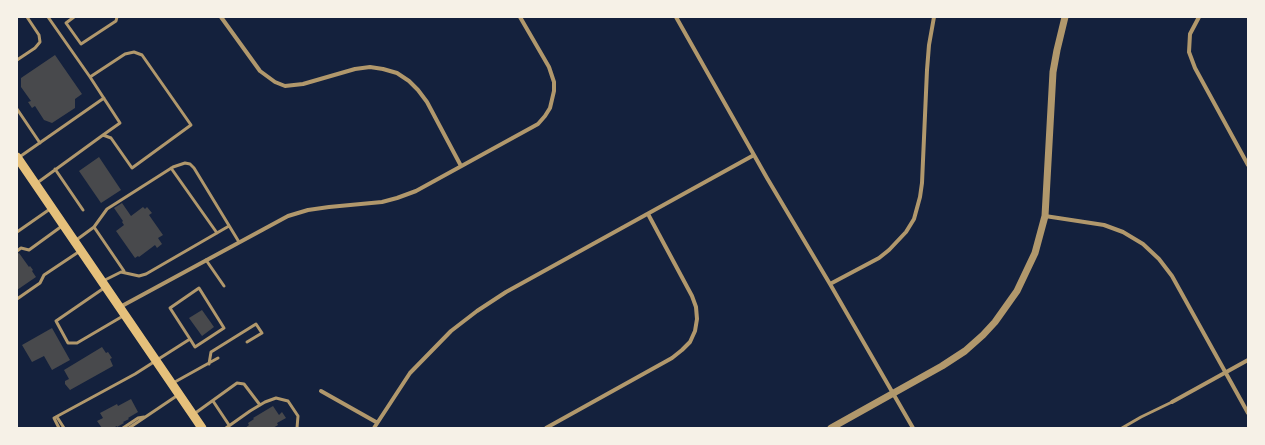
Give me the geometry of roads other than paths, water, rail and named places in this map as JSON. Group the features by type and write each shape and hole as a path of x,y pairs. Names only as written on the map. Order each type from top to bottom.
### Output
{"main road":[{"path":"17,158 202,428"}],"street":[{"path":"221,17 260,71 275,82 285,86 303,84 370,67 397,73 409,80 426,102 461,166"},
{"path":"122,311 206,260 288,216 308,210 382,202 397,198 416,191 538,124 550,108 553,98 554,82 520,17"},
{"path":"676,17 754,155 913,428"},
{"path":"830,284 879,258 898,242 914,219 922,183 927,70 929,45 934,17"},
{"path":"831,428 956,357 974,344 995,322 1018,291 1042,232 1045,216 1053,72 1065,17"},
{"path":"1199,17 1190,34 1189,52 1195,68 1248,165"},
{"path":"374,428 376,422 410,373 451,331 477,310 506,292 754,155"},
{"path":"546,428 672,358 690,342 695,330 697,319 696,307 692,296 648,214"},
{"path":"1045,216 1104,225 1123,232 1143,244 1172,276 1248,413"},
{"path":"1172,402 1248,360"},
{"path":"321,391 376,422"}],"lane":[{"path":"17,60 35,48 40,42 39,35 27,17"},
{"path":"35,184 120,122 48,17"},
{"path":"74,17 66,23 81,44 116,21 117,17"},
{"path":"90,77 125,54 134,52 142,55 191,125 132,168 111,138 103,135"},
{"path":"17,158 104,98"},
{"path":"17,109 40,143"},
{"path":"74,241 94,227 107,209 171,168 185,163 190,164 194,168 239,242"},
{"path":"171,168 217,233"},
{"path":"55,169 83,210"},
{"path":"17,232 52,208"},
{"path":"17,251 21,248 29,250 64,225"},
{"path":"122,311 77,343 68,344 56,322 116,273 124,272 139,276 146,274 229,226"},
{"path":"94,227 124,272"},
{"path":"17,299 40,283 44,275 80,250"},
{"path":"206,260 224,286"},
{"path":"199,288 224,328 195,346 190,339 170,308 199,288"},
{"path":"209,364 211,352 256,324 262,333 247,342"},
{"path":"59,428 54,418 135,374 190,339"},
{"path":"172,384 218,358"},
{"path":"193,415 237,384 244,384 260,405"},
{"path":"129,428 179,395"},
{"path":"226,428 260,405 276,398 288,401 298,416 297,428"},
{"path":"213,401 229,425"},
{"path":"1122,428 1140,417 1172,402"},
{"path":"57,417 64,428"},
{"path":"123,428 138,418 145,417"}]}
